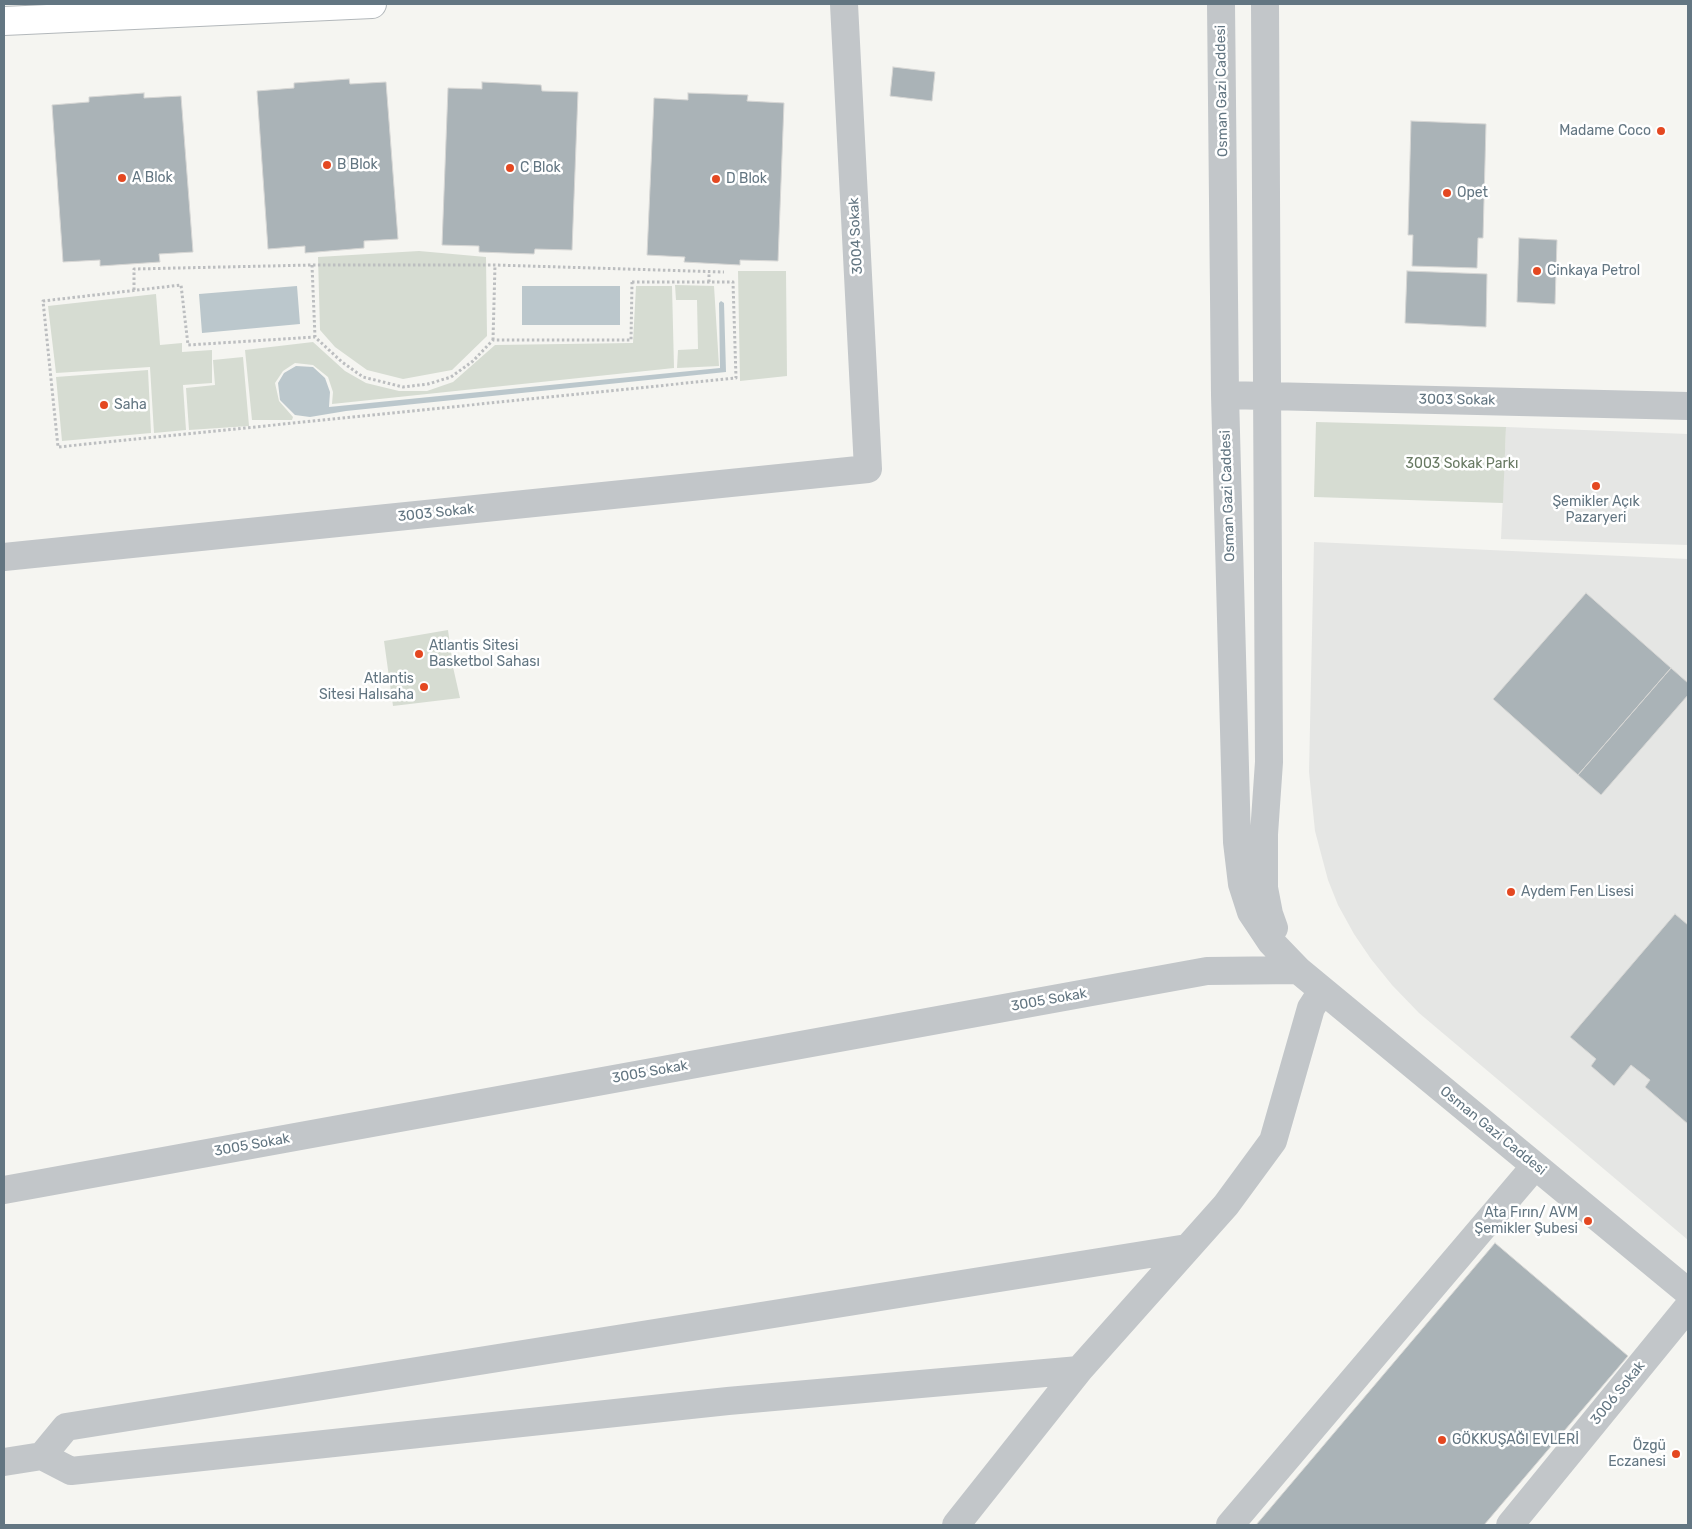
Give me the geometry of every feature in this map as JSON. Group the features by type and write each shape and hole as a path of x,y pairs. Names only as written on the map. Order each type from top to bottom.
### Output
{"main road":[{"path":"4,21 372,4"}],"street":[{"name":"3004 Sokak","path":"844,4 868,469"},
{"name":"Osman Gazi Caddesi","path":"1221,4 1225,395 1237,842 1242,884 1251,912 1271,942 1322,991 1688,1292"},
{"name":"Osman Gazi Caddesi","path":"1265,4 1269,762 1264,834 1264,888 1269,914 1279,939 1298,970"},
{"name":"3003 Sokak","path":"1225,395 1688,406"},
{"name":"3003 Sokak","path":"4,556 868,469"},
{"name":"3005 Sokak","path":"4,1190 1207,971 1298,970"},
{"path":"956,1525 1079,1370 1226,1205 1273,1142 1312,1008 1322,991"},
{"path":"1230,1525 1535,1166"},
{"path":"42,1456 66,1427 1188,1248"},
{"name":"3006 Sokak","path":"1510,1525 1688,1307"},
{"path":"4,1462 42,1456 71,1472 728,1400 1079,1370"}],"path":[{"path":"312,265 315,337 342,362 364,377 403,387 428,384 451,377 473,361 493,340 495,265"},
{"path":"134,290 134,269 312,265 495,265 724,272"},
{"path":"709,272 709,282"},
{"path":"315,337 188,345 181,285 43,301 58,447 736,378 733,282 632,282 631,340 493,340"}],"shaded area":[{"path":"297,286 300,324 202,333 199,294"},
{"path":"522,286 620,286 620,325 522,325"},
{"path":"721,301 724,303 726,372 346,411 310,417 295,415 280,400 278,383 284,373 296,366 313,367 325,378 330,392 329,407 720,368 719,303"},
{"name":"Şemikler Açık Pazaryeri","path":"1506,427 1688,434 1688,545 1501,539"},
{"name":"Aydem Fen Lisesi","path":"1314,542 1688,559 1688,1240 1419,1013 1392,985 1371,959 1338,905 1328,880 1315,831 1309,772"}],"green space":[{"path":"419,251 486,257 487,336 452,370 403,379 367,370 335,347 320,330 318,257"},
{"path":"738,271 786,271 787,376 740,381"},
{"path":"675,285 714,286 719,366 677,368 678,350 698,349 697,300 676,300"},
{"path":"636,286 672,286 674,368 332,404 333,392 328,377 313,365 295,363 283,371 275,383 279,401 293,417 292,420 252,420 245,350 313,342 345,371 366,383 399,391 427,391 453,382 495,345 633,343"},
{"path":"156,294 160,345 182,343 182,352 212,350 212,383 183,385 186,430 154,433 150,367 56,373 48,306"},
{"path":"243,357 249,426 189,430 186,388 215,385 213,360"},
{"name":"Saha","path":"148,370 151,433 62,441 56,377"},
{"name":"3003 Sokak Parkı","path":"1316,422 1506,427 1503,503 1314,497"},
{"path":"448,630 453,667 460,698 393,706 384,641"}],"building":[{"path":"893,67 935,72 932,101 890,96"},
{"name":"B Blok","path":"349,79 350,84 386,82 398,239 364,241 364,248 305,253 305,246 268,249 257,91 294,88 294,83"},
{"name":"C Blok","path":"482,82 541,85 542,91 578,92 572,250 535,249 534,254 479,252 479,246 442,245 448,88 482,89"},
{"name":"A Blok","path":"144,93 144,98 181,96 193,252 159,254 160,262 100,266 100,260 63,262 52,105 89,102 89,97"},
{"name":"D Blok","path":"688,93 748,95 747,101 784,103 778,261 740,260 740,265 684,262 685,257 647,255 654,98 688,100"},
{"path":"1411,121 1486,124 1483,238 1478,238 1477,268 1412,266 1413,235 1408,235"},
{"name":"Cinkaya Petrol","path":"1519,238 1557,240 1555,304 1517,302"},
{"path":"1407,271 1487,274 1486,327 1405,323"},
{"path":"1586,593 1671,668 1578,775 1493,699"},
{"path":"1671,668 1688,683 1688,695 1601,795 1578,775"},
{"path":"1675,914 1688,925 1688,1124 1645,1087 1650,1080 1631,1065 1614,1086 1591,1066 1596,1059 1570,1037"},
{"name":"GÖKKUŞAĞI EVLERİ","path":"1495,1243 1628,1356 1484,1525 1256,1525"}],"place":[{"name":"Madame Coco","path":"1661,131"},
{"name":"B Blok","path":"327,165"},
{"name":"C Blok","path":"510,168"},
{"name":"A Blok","path":"122,178"},
{"name":"D Blok","path":"716,179"},
{"name":"Opet","path":"1447,193"},
{"name":"Cinkaya Petrol","path":"1537,271"},
{"name":"Saha","path":"104,405"},
{"name":"Şemikler Açık Pazaryeri","path":"1596,486"},
{"name":"Atlantis Sitesi Basketbol Sahası","path":"419,654"},
{"name":"Atlantis Sitesi Halısaha","path":"424,687"},
{"name":"Aydem Fen Lisesi","path":"1511,892"},
{"name":"Ata Fırın/ AVM Şemikler Şubesi","path":"1588,1221"},
{"name":"GÖKKUŞAĞI EVLERİ","path":"1442,1440"},
{"name":"Özgü Eczanesi","path":"1676,1454"}]}
